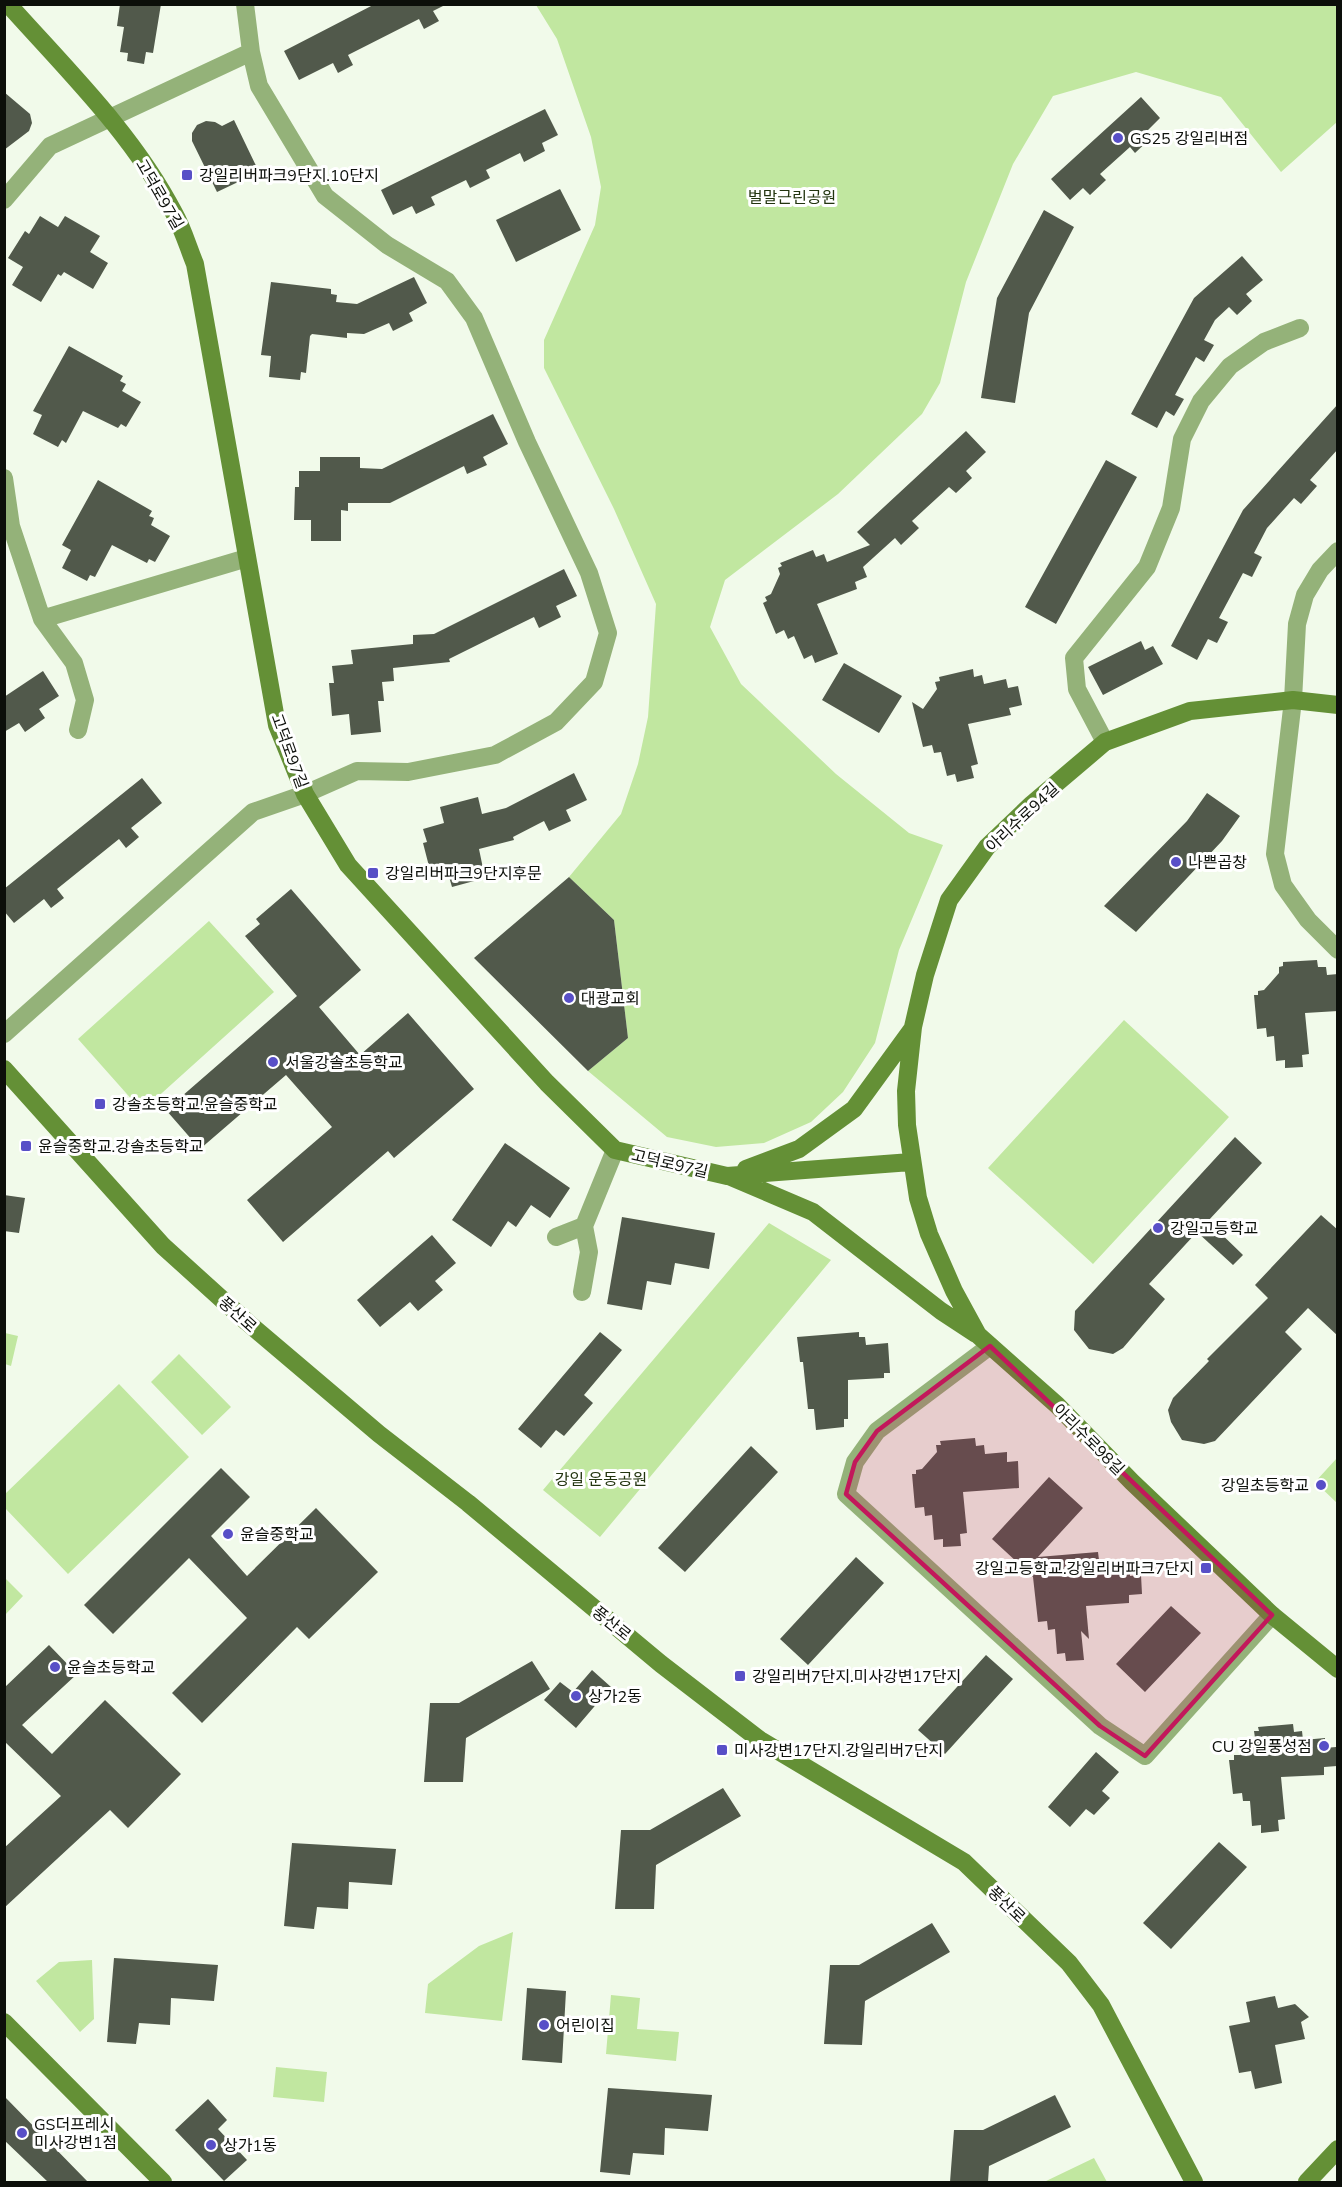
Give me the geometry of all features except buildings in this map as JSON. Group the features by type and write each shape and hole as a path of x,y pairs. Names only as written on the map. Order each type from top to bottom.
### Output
{"street":[{"name":"고덕로97길","path":"8,4 111,119 146,166 175,213 195,264 277,725 305,794 348,865 547,1083 615,1150 727,1176 911,1162"},
{"path":"4,1034 253,812 305,794 357,771 408,772 495,755 556,722 594,682 608,633 589,573 527,442 474,318 447,281 387,245 325,196 259,86 251,52 245,4"},
{"path":"4,200 50,146 251,52"},
{"path":"1105,742 1077,689 1074,658 1147,567 1171,508 1182,439 1201,401 1230,366 1264,342 1300,328"},
{"path":"4,478 11,526 42,619 74,663 85,700 78,730"},
{"path":"1338,551 1320,570 1305,595 1297,624 1293,700 1275,854 1283,885 1308,921 1338,950"},
{"path":"42,619 247,558"},
{"name":"아리수로94길","path":"911,1162 906,1091 913,1027 925,975 949,900 987,847 1032,804 1105,742 1190,711 1293,700 1338,705"},
{"path":"727,1176 799,1149 854,1109 913,1027"},
{"name":"풍산로","path":"4,1069 164,1246 247,1322 379,1434 468,1503 661,1664 760,1740 964,1862 1069,1963 1101,2005 1194,2182"},
{"path":"582,1292 589,1252 584,1226 615,1150"},
{"name":"아리수로98길","path":"911,1162 918,1198 929,1234 954,1292 984,1340 1057,1405 1132,1482 1272,1615 1338,1669"},
{"path":"727,1176 813,1212 941,1311 984,1340 877,1431 855,1462 846,1494 1100,1726 1145,1756 1272,1615"},
{"path":"556,1237 584,1226"},
{"path":"4,2022 163,2182"},
{"path":"1307,2182 1338,2149"}],"highlighted area":[{"path":"990,1346 1272,1615 1145,1756 1100,1726 846,1494 855,1462 877,1431"}],"green space":[{"name":"벌말근린공원","path":"536,5 1337,5 1337,122 1281,172 1221,97 1136,72 1053,96 1013,164 966,282 940,383 922,414 838,494 725,580 710,627 741,684 836,774 909,833 943,845 899,950 875,1043 843,1092 811,1122 764,1143 716,1147 667,1137 588,1071 628,1038 614,920 569,877 621,814 638,764 648,717 656,604 614,509 544,368 544,340 595,225 601,187 591,137 557,39"},
{"path":"209,921 274,992 142,1111 78,1039"},
{"path":"1124,1020 1229,1117 1093,1264 988,1168"},
{"name":"강일 운동공원","path":"769,1223 831,1260 600,1537 543,1490"},
{"path":"5,1333 18,1336 11,1366 5,1364"},
{"path":"179,1354 231,1407 202,1435 151,1382"},
{"path":"119,1384 189,1457 68,1574 5,1508 5,1494"},
{"path":"1337,1458 1337,1503 1315,1482"},
{"path":"5,1578 23,1596 4,1615"},
{"path":"513,1932 502,2021 425,2013 428,1984 479,1946"},
{"path":"92,1960 94,2019 80,2032 36,1981 59,1962"},
{"path":"611,1995 640,1998 637,2029 679,2032 676,2061 606,2054"},
{"path":"276,2067 327,2072 324,2102 273,2097"},
{"path":"1094,2158 1107,2182 1044,2182"}],"place":[{"name":"GS25 강일리버점","path":"1118,138"},
{"name":"강일리버파크9단지.10단지","path":"187,175"},
{"name":"나쁜곱창","path":"1176,862"},
{"name":"강일리버파크9단지후문","path":"373,873"},
{"name":"대광교회","path":"569,998"},
{"name":"서울강솔초등학교","path":"273,1062"},
{"name":"강솔초등학교.윤슬중학교","path":"100,1104"},
{"name":"윤슬중학교.강솔초등학교","path":"26,1146"},
{"name":"강일고등학교","path":"1158,1228"},
{"name":"강일초등학교","path":"1321,1485"},
{"name":"윤슬중학교","path":"228,1534"},
{"name":"강일고등학교.강일리버파크7단지","path":"1206,1568"},
{"name":"윤슬초등학교","path":"55,1667"},
{"name":"강일리버7단지.미사강변17단지","path":"740,1676"},
{"name":"상가2동","path":"576,1696"},
{"name":"CU 강일풍성점","path":"1324,1746"},
{"name":"미사강변17단지.강일리버7단지","path":"722,1750"},
{"name":"어린이집","path":"544,2025"},
{"name":"GS더프레시 미사강변1점","path":"22,2133"},
{"name":"상가1동","path":"211,2145"}]}
